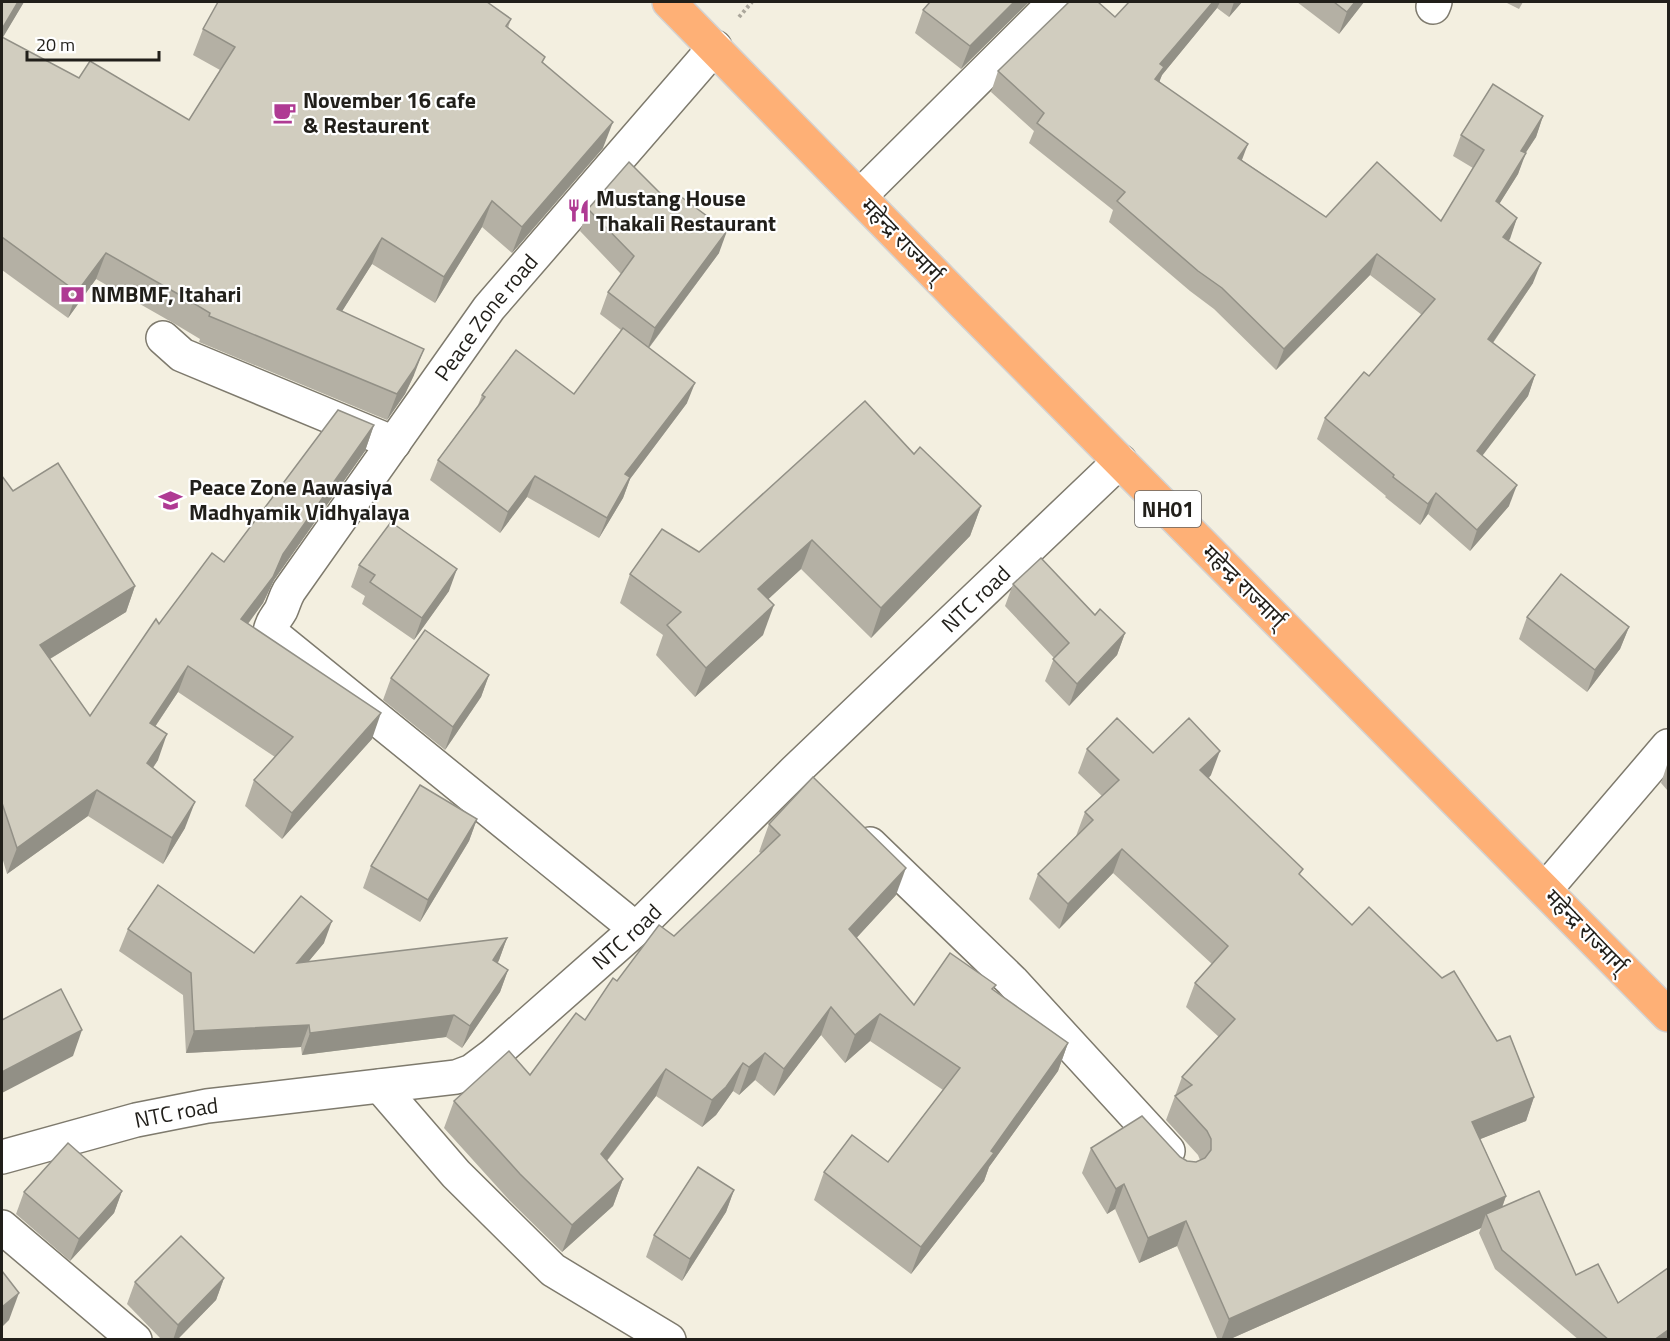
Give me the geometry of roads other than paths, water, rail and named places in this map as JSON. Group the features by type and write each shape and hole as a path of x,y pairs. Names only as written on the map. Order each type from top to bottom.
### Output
{"highway":[{"name":"महेन्द्र राज्मार्ग्","path":"669,2 1668,1015"}],"street":[{"path":"860,196 1055,2"},
{"name":"Peace Zone road","path":"636,929 270,632 272,621 281,609 283,600 289,591 489,308 715,47"},
{"path":"163,338 182,355 394,443"},
{"name":"NTC road","path":"2,1157 136,1120 207,1106 456,1077 472,1071 636,929 795,771 1120,461"},
{"path":"1545,890 1668,746"},
{"path":"795,771 820,795"},
{"path":"845,820 1012,981 1184,1168"},
{"path":"380,1086 456,1174 553,1270 669,1340"},
{"path":"2,1227 135,1340"}],"place":[{"name":"November 16 cafe & Restaurent","path":"285,113"},
{"name":"Mustang House Thakali Restaurant","path":"578,211"},
{"name":"NMBMF, Itahari","path":"73,294"},
{"name":"Peace Zone Aawasiya Madhyamik Vidhyalaya","path":"171,500"}]}
